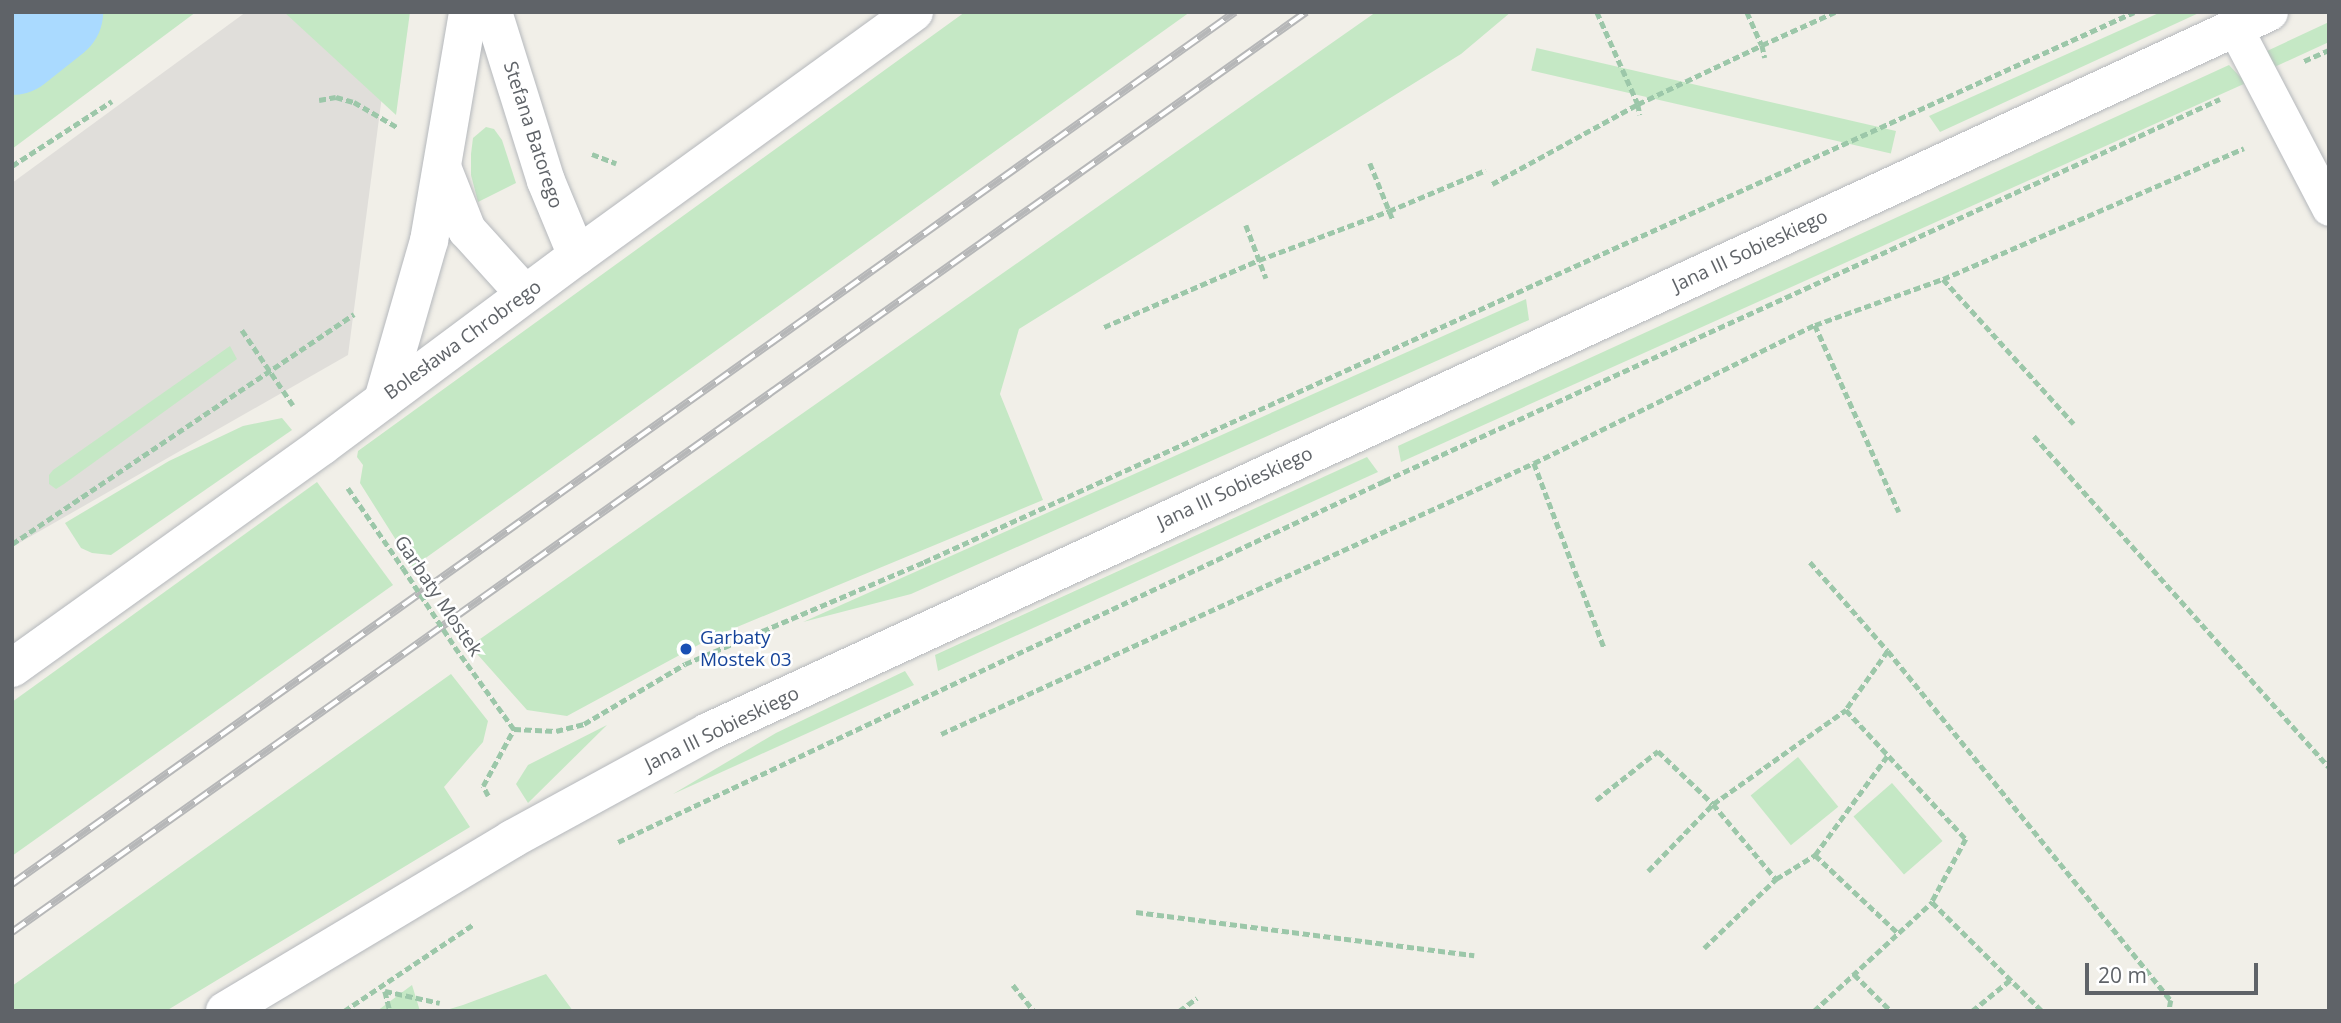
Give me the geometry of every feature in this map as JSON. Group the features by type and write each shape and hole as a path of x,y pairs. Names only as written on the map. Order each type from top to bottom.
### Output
{"street":[{"path":"383,400 429,242 468,12"},
{"name":"Stefana Batorego","path":"493,12 545,181 577,256"},
{"name":"Bolesława Chrobrego","path":"12,668 914,12"},
{"name":"Jana III Sobieskiego","path":"225,1011 512,839 708,732 2269,12"},
{"path":"441,165 467,230 526,294"}],"lane":[{"path":"2235,28 2329,208"}],"path":[{"path":"1597,12 1638,104 1640,115"},
{"path":"1747,12 1765,58"},
{"path":"1492,184 1638,104 1835,12"},
{"path":"494,806 483,786 514,729 556,732 584,724 685,664 924,562 2134,12"},
{"path":"319,100 336,97 354,102 387,119 408,136"},
{"path":"614,844 1384,481 2225,97"},
{"path":"12,166 112,101"},
{"path":"942,734 1534,463 1815,325 1943,279 2287,129"},
{"path":"1370,163 1393,220"},
{"path":"1104,327 1259,260 1389,211 1486,170"},
{"path":"1246,225 1266,278"},
{"path":"1943,279 2074,424"},
{"path":"12,544 365,307"},
{"path":"1815,325 1899,512"},
{"path":"242,330 297,411"},
{"path":"2034,436 2329,767"},
{"path":"1534,463 1604,647"},
{"name":"Garbaty Mostek","path":"343,480 455,647 514,729"},
{"path":"1810,562 1888,651 2171,1000 2169,1011"},
{"path":"1648,871 1713,804 1846,710 1888,651"},
{"path":"1814,1011 1932,902 1966,839 1846,710"},
{"path":"1596,800 1658,751 1713,804 1776,879"},
{"path":"1704,948 1776,879 1815,855 1888,755"},
{"path":"1815,855 1898,933"},
{"path":"1932,902 2042,1011"},
{"path":"1136,912 1474,955"},
{"path":"344,1011 384,989 483,918"},
{"path":"1854,974 1891,1011"},
{"path":"1972,1011 2010,980"},
{"path":"1013,985 1034,1011"},
{"path":"384,989 440,1003"},
{"path":"384,989 390,1011"},
{"path":"1179,1011 1197,998"}],"shaded area":[{"path":"246,12 393,12 348,355 12,547 12,183"}],"green space":[{"path":"12,12 196,12 12,149"},
{"path":"284,12 410,12 396,115"},
{"path":"965,12 1190,12 413,567 360,483 363,465 357,457 358,451"},
{"path":"1376,12 1511,12 1461,54 1019,329 1000,394 1043,500 713,637 567,716 527,710 470,646"},
{"path":"2161,12 2201,12 1940,132 1929,116"},
{"path":"2329,22 2329,42 2270,69 2267,51"},
{"path":"1536,48 1896,131 1891,153 1531,70"},
{"path":"2229,65 2246,83 1401,462 1398,446"},
{"path":"486,127 494,129 502,140 516,183 478,202 471,175 471,154 473,138"},
{"path":"1526,299 1529,320 911,594 803,622"},
{"path":"230,346 237,359 64,484 56,489 49,484 49,475 53,470"},
{"path":"282,418 292,430 111,555 92,553 81,548 65,523 169,461 243,426"},
{"path":"1367,457 1378,472 938,671 935,655"},
{"path":"317,482 393,585 12,856 12,702"},
{"path":"905,671 914,685 673,794 776,733"},
{"path":"451,674 488,721 483,742 444,787 470,827 166,1011 12,1011 12,986"},
{"path":"607,725 528,803 516,784 528,765"},
{"path":"1798,757 1838,807 1791,845 1751,795"},
{"path":"1892,783 1943,841 1904,875 1854,816"},
{"path":"546,974 573,1011 443,1011 463,1005"},
{"path":"412,985 420,1011 377,1011"}],"waterway":[{"path":"12,43 51,12"}],"railway":[{"path":"12,884 1235,12"},
{"path":"12,932 1306,12"}],"place":[{"name":"Garbaty Mostek 03","path":"686,649"}]}
